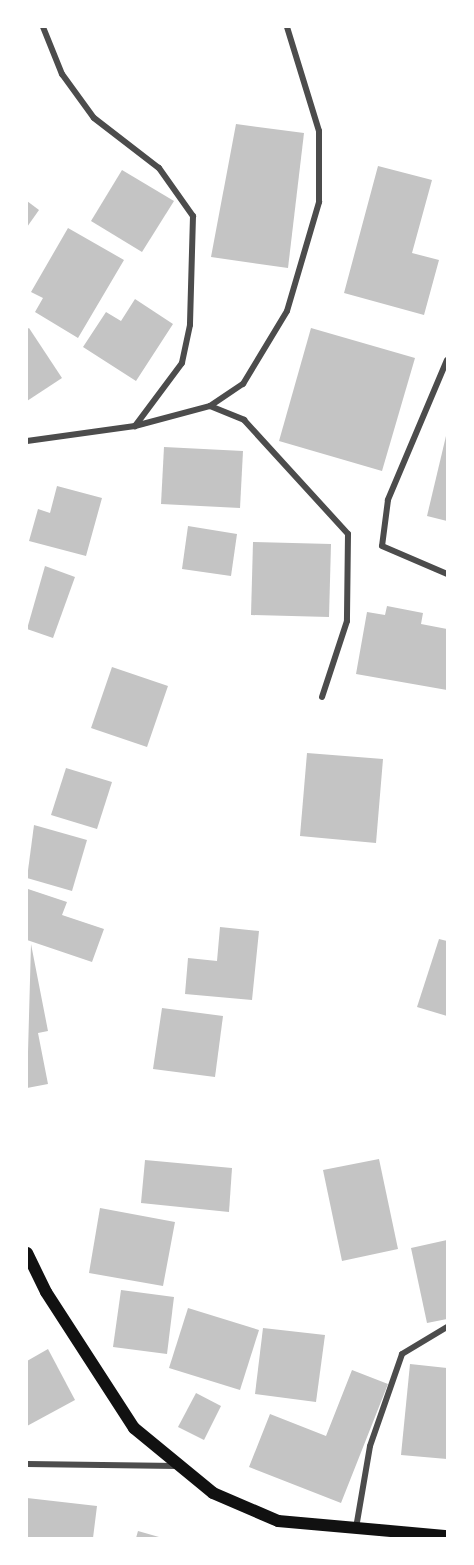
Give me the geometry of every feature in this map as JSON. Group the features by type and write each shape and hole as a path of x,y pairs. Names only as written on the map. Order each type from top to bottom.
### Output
{"main road":[{"path":"27,1253 46,1292 134,1428 177,1466 213,1493 278,1521 447,1536"}],"street":[{"path":"43,27 62,74 94,118 159,168 193,216 190,325 182,363 135,426"},
{"path":"27,441 135,426 210,406 243,384 286,311 319,202 319,131 287,27"},
{"path":"447,360 388,500 382,546 447,574"},
{"path":"210,406 244,420 348,534 347,621 322,697"},
{"path":"356,1529 370,1446 402,1354 447,1327"},
{"path":"27,1464 177,1466"}],"building":[{"path":"236,124 304,133 288,268 211,257"},
{"path":"378,166 432,180 412,253 439,260 424,315 344,293"},
{"path":"122,170 174,201 142,252 91,221"},
{"path":"27,201 39,210 27,227"},
{"path":"68,228 124,260 78,338 35,312 43,298 31,292"},
{"path":"135,299 173,324 136,381 83,347 106,312 121,321"},
{"path":"29,328 62,378 27,401 27,329"},
{"path":"311,328 415,358 382,471 279,441"},
{"path":"447,436 447,521 427,516"},
{"path":"164,447 243,451 240,508 161,504"},
{"path":"57,486 102,498 86,556 29,541 38,509 50,513"},
{"path":"188,526 237,534 231,576 182,569"},
{"path":"253,542 331,544 329,617 251,615"},
{"path":"45,566 75,577 53,638 27,629"},
{"path":"387,606 423,613 421,624 447,629 447,690 356,674 367,612 385,615"},
{"path":"112,667 168,686 147,747 91,728"},
{"path":"307,753 383,759 376,843 300,836"},
{"path":"66,768 112,782 97,829 51,815"},
{"path":"34,825 87,840 72,891 27,878"},
{"path":"28,889 67,902 62,915 104,929 92,962 27,940"},
{"path":"220,927 259,931 252,1000 185,994 188,958 217,961"},
{"path":"439,939 447,941 447,1016 417,1007"},
{"path":"31,944 48,1031 38,1033 48,1084 27,1088"},
{"path":"162,1008 223,1016 215,1077 153,1069"},
{"path":"379,1159 398,1249 342,1261 323,1170"},
{"path":"145,1160 232,1168 229,1212 141,1203"},
{"path":"100,1208 175,1222 163,1286 89,1273"},
{"path":"447,1240 447,1319 427,1323 411,1248"},
{"path":"121,1290 174,1297 167,1354 113,1347"},
{"path":"188,1308 259,1330 240,1390 169,1368"},
{"path":"263,1328 325,1335 316,1402 255,1394"},
{"path":"48,1349 75,1400 27,1426 27,1361"},
{"path":"410,1364 447,1368 447,1459 401,1455"},
{"path":"352,1370 388,1384 341,1503 249,1467 270,1414 326,1436"},
{"path":"196,1393 221,1406 204,1440 178,1427"},
{"path":"27,1498 97,1506 93,1538 27,1538"},
{"path":"138,1531 159,1537 159,1538 136,1538"}]}
